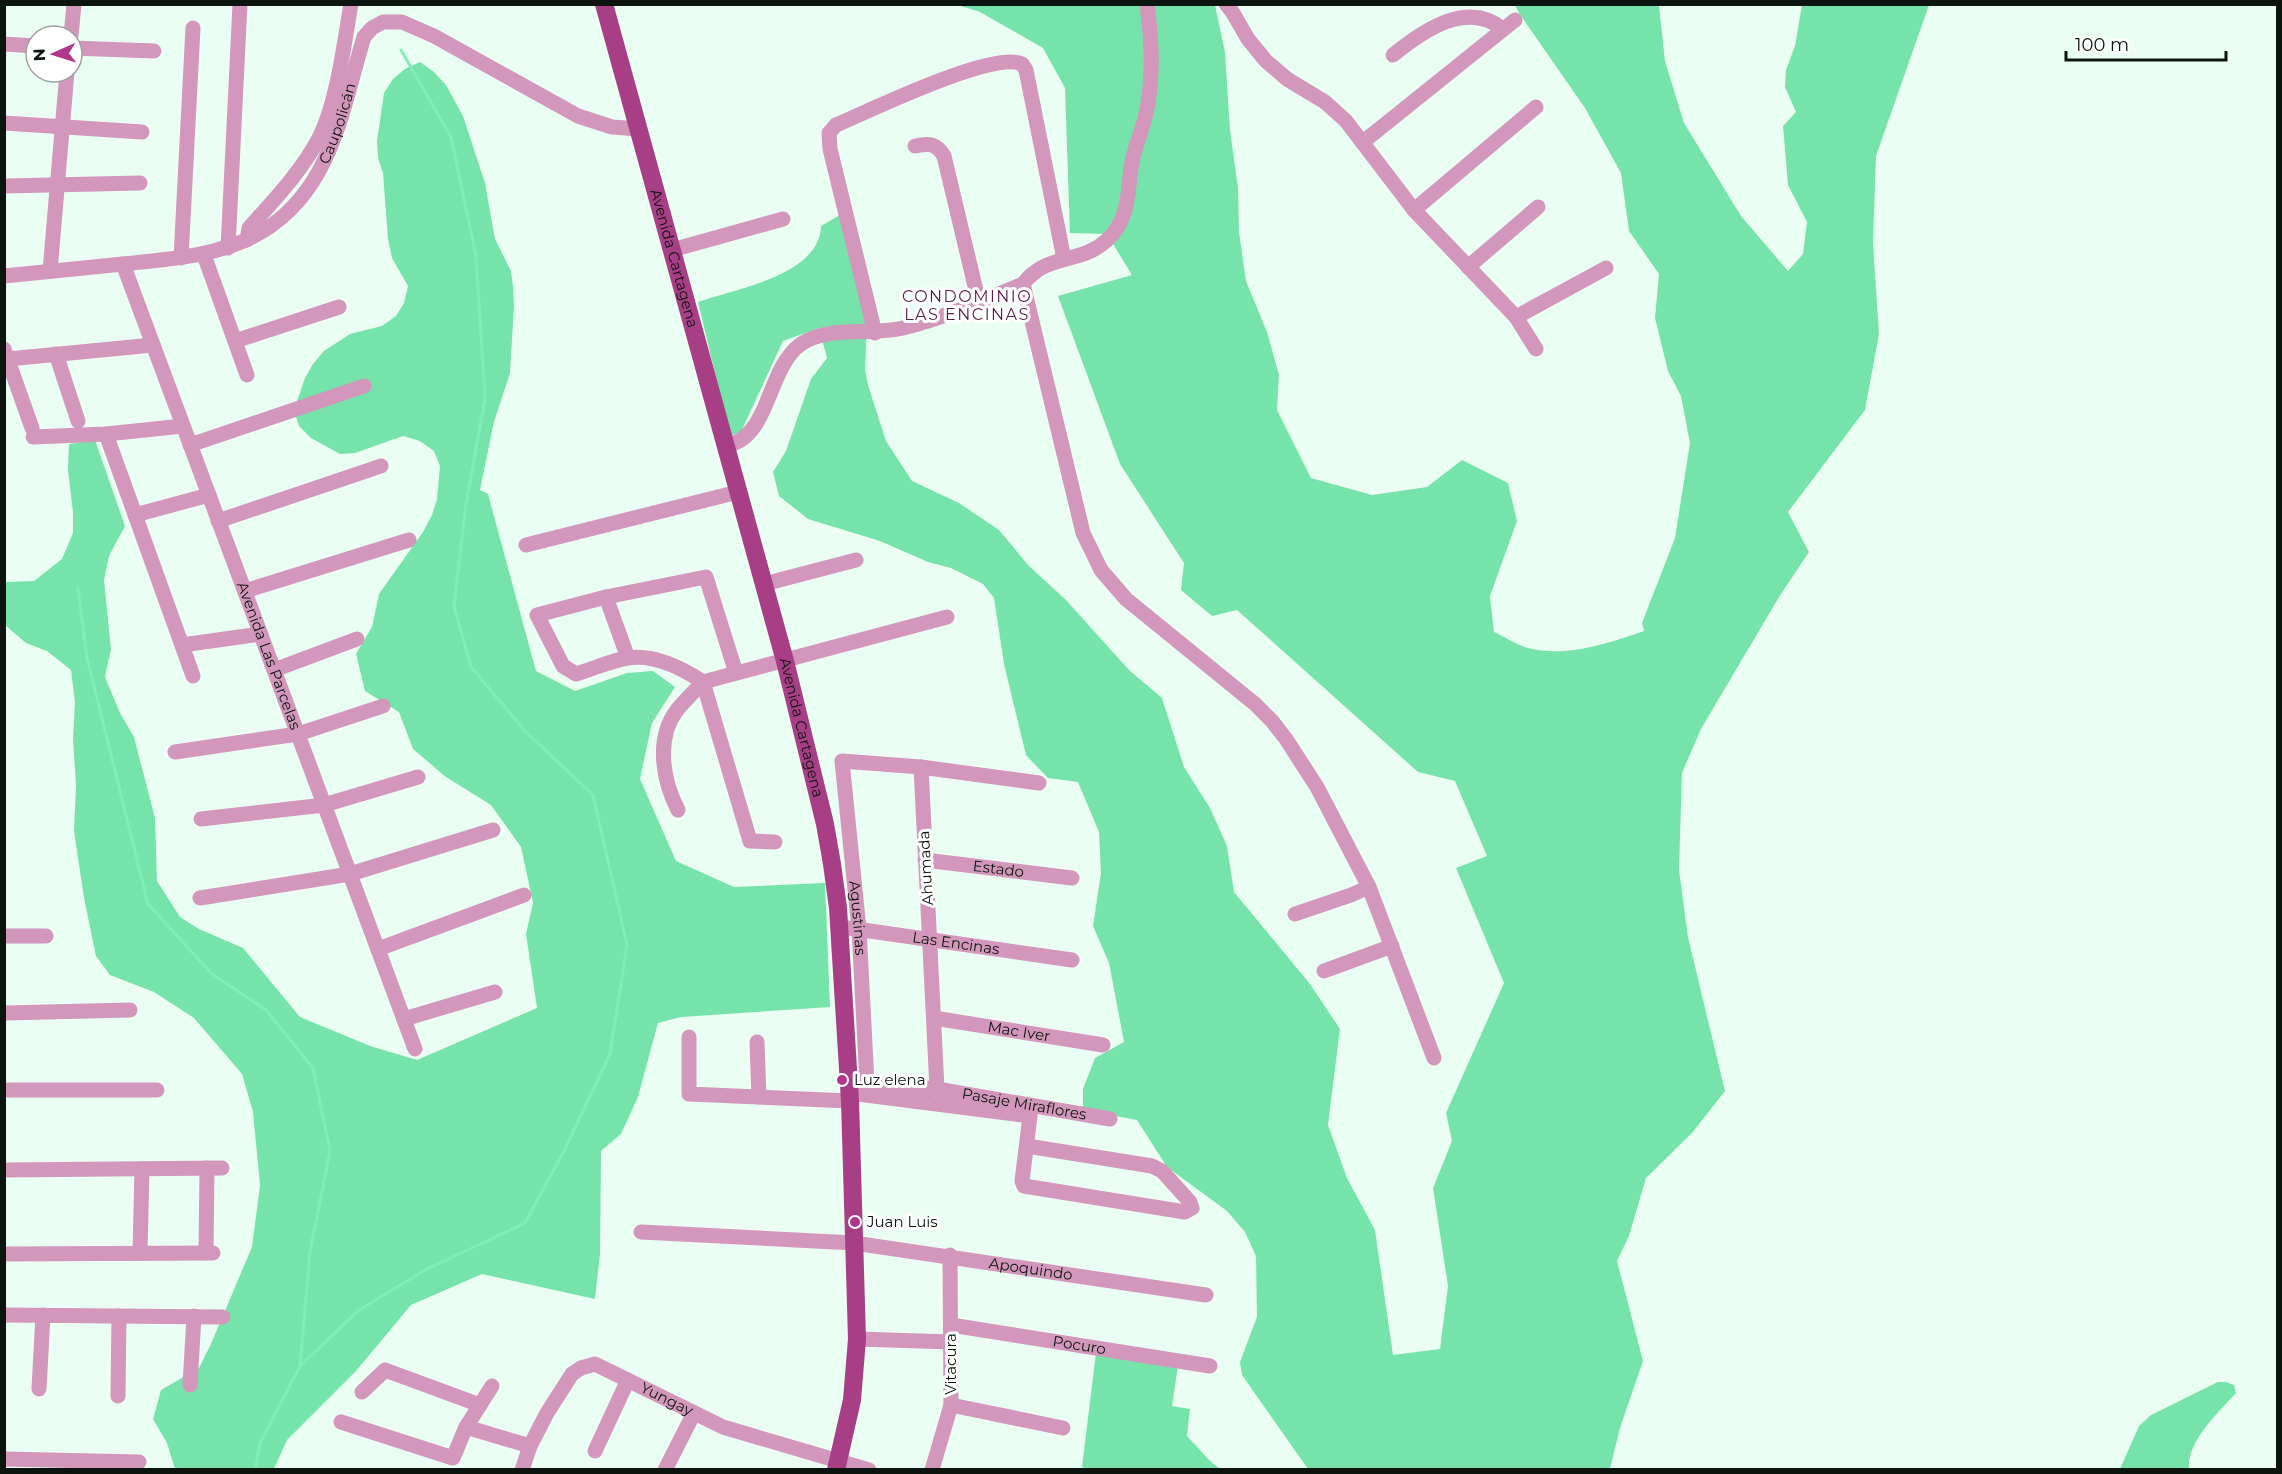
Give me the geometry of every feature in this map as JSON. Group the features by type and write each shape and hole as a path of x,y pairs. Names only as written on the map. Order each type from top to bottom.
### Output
{"main road":[{"name":"Avenida Cartagena","path":"604,4 785,661 825,824 835,883 850,1097 856,1339 852,1400 837,1466"}],"street":[{"path":"72,24 74,4"},
{"path":"228,248 240,4"},
{"path":"247,240 249,228 303,164 320,136 339,69 351,4"},
{"path":"726,446 739,442 750,434 781,366 801,344 829,333 875,333 903,328 979,303 1023,284 1041,267 1091,251 1107,241 1119,226 1127,208 1132,160 1145,118 1150,82 1151,41 1147,4"},
{"path":"1226,4 1248,39 1266,61 1287,79 1336,112 1363,142 1414,210 1516,316 1536,349"},
{"path":"1393,54 1442,17 1457,11 1480,12 1493,19 1503,30"},
{"path":"1363,142 1515,20"},
{"name":"Caupolicán","path":"4,276 204,255 247,240 283,216 311,184 324,161 343,114 364,37 372,28 383,22 402,22 434,36 578,116 612,127 639,129"},
{"path":"181,258 193,28"},
{"path":"4,44 24,45"},
{"path":"84,48 154,51"},
{"path":"875,333 830,149 829,133 836,125 916,90 1002,62 1023,64 1064,259"},
{"path":"50,271 66,84"},
{"path":"1414,210 1536,107"},
{"path":"4,123 142,132"},
{"path":"915,146 928,143 938,147 944,156 979,303"},
{"path":"4,186 140,183"},
{"path":"1468,267 1538,207"},
{"path":"672,250 783,219"},
{"path":"204,255 247,375"},
{"name":"Avenida Las Parcelas","path":"123,264 415,1049"},
{"path":"1516,316 1606,268"},
{"path":"1023,284 1079,520 1094,558 1109,580 1126,598 1255,704 1272,721 1317,787 1369,886 1434,1058"},
{"path":"235,341 339,308"},
{"path":"153,345 56,354 6,354 33,433 106,434 183,426"},
{"path":"56,354 78,421"},
{"path":"190,446 364,386"},
{"path":"106,434 193,676"},
{"path":"218,520 381,466"},
{"path":"526,545 738,492"},
{"path":"135,515 209,495"},
{"path":"244,591 409,540"},
{"path":"764,584 856,560"},
{"path":"736,673 706,577 606,597 537,615 563,666 576,674 628,658 665,663 703,682 750,842 775,842"},
{"path":"606,597 628,658"},
{"path":"678,810 665,776 665,744 676,711 703,682 947,617"},
{"path":"182,645 261,634"},
{"path":"274,670 357,639"},
{"path":"175,752 298,734 383,706"},
{"name":"Agustinas","path":"921,767 842,761 859,929 867,1083 937,1089"},
{"path":"921,767 1039,783"},
{"name":"Ahumada","path":"921,767 937,1089"},
{"path":"201,819 324,805 418,777"},
{"path":"200,898 350,874 493,830"},
{"name":"Estado","path":"925,860 1072,878"},
{"path":"1295,915 1351,895 1369,886"},
{"path":"378,949 524,896"},
{"name":"Las Encinas","path":"839,926 1072,960"},
{"path":"4,936 46,936"},
{"path":"1324,971 1392,946"},
{"path":"404,1019 495,992"},
{"path":"4,1013 130,1010"},
{"name":"Mac Iver","path":"934,1018 1103,1045"},
{"path":"689,1037 689,1094 850,1097 1030,1116 1022,1181 1024,1186 1185,1212 1192,1208 1190,1202 1162,1171 1152,1166 1027,1146"},
{"path":"757,1042 759,1097"},
{"name":"Pasaje Miraflores","path":"937,1089 1110,1119"},
{"path":"4,1090 157,1090"},
{"path":"4,1170 215,1168 209,1253 4,1254"},
{"path":"140,1253 142,1169"},
{"name":"Apoquindo","path":"641,1232 854,1243 1206,1295"},
{"name":"Vitacura","path":"932,1470 951,1405 950,1256"},
{"path":"39,1389 43,1315"},
{"path":"4,1316 223,1317"},
{"path":"118,1396 119,1316"},
{"path":"190,1385 194,1316"},
{"name":"Pocuro","path":"951,1325 1210,1366"},
{"path":"856,1339 951,1342"},
{"name":"Yungay","path":"522,1470 530,1446 547,1413 576,1370 586,1366 600,1365 723,1427 837,1466 869,1470"},
{"path":"362,1392 385,1370 480,1405"},
{"path":"595,1451 628,1380"},
{"path":"341,1422 453,1458 466,1427 492,1386"},
{"path":"951,1405 1063,1428"},
{"path":"665,1470 694,1413"},
{"path":"466,1427 530,1446"},
{"path":"4,1460 140,1462"}],"green space":[{"path":"958,5 1215,5 1225,52 1230,130 1238,188 1239,232 1246,281 1267,332 1279,375 1277,410 1311,478 1372,495 1427,487 1462,460 1508,483 1517,521 1490,596 1494,632 1528,648 1557,651 1587,648 1644,631 1642,623 1675,538 1690,443 1681,396 1668,371 1655,318 1659,274 1629,231 1621,173 1585,108 1515,5 1659,5 1665,61 1684,123 1741,216 1788,271 1803,254 1807,222 1788,185 1783,126 1796,112 1785,87 1786,70 1795,46 1802,5 1929,5 1876,156 1873,243 1879,334 1865,410 1788,512 1809,552 1779,597 1701,729 1682,773 1679,870 1688,937 1725,1091 1692,1133 1646,1178 1629,1236 1617,1261 1643,1361 1620,1428 1610,1469 1308,1469 1242,1375 1240,1362 1257,1317 1256,1256 1245,1232 1227,1211 1167,1167 1137,1120 1094,1112 1083,1107 1083,1089 1095,1058 1124,1042 1109,963 1093,926 1101,873 1099,832 1078,782 1048,778 1026,755 1004,664 994,598 983,584 951,568 928,562 880,541 808,519 779,496 773,472 786,451 811,379 827,358 819,328 783,341 741,432 730,436 698,302 773,278 792,268 807,257 817,243 821,226 840,215 867,325 865,369 868,385 886,441 912,481 959,503 999,530 1029,566 1066,600 1129,670 1162,698 1184,767 1210,808 1227,846 1234,892 1310,984 1340,1029 1328,1125 1347,1178 1375,1230 1393,1355 1440,1349 1448,1286 1433,1188 1452,1141 1446,1113 1504,983 1456,868 1487,856 1455,781 1418,772 1237,610 1212,616 1181,590 1184,563 1120,464 1058,296 1132,275 1107,234 1070,233 1065,88 1043,48 980,12"},
{"path":"420,62 446,85 463,116 485,183 495,239 511,271 514,306 510,373 494,422 480,490 488,494 536,671 575,691 627,673 653,671 675,687 652,723 640,779 676,861 734,887 825,883 830,1007 681,1017 658,1023 638,1097 621,1134 601,1151 600,1254 595,1299 482,1274 411,1305 356,1371 287,1440 274,1469 175,1469 167,1443 153,1419 161,1390 199,1368 252,1247 260,1185 253,1112 242,1074 194,1018 154,992 110,975 96,956 74,831 75,702 71,670 47,651 26,643 5,625 5,582 34,581 62,559 73,533 68,470 69,444 95,440 125,526 109,556 104,580 111,649 105,677 120,713 134,737 155,818 157,881 180,917 199,929 243,948 300,1017 370,1046 417,1060 537,1008 526,934 533,903 521,847 491,805 446,777 413,749 399,712 365,691 356,654 372,627 379,594 423,532 432,515 437,499 440,466 434,451 420,441 403,436 355,453 340,454 311,438 299,426 294,410 305,378 324,351 350,334 382,326 396,316 404,303 408,286 392,258 388,239 383,173 378,158 377,141 384,93 393,79 405,69"},
{"path":"1096,1353 1178,1366 1172,1406 1190,1409 1187,1436 1220,1469 1091,1470 1082,1467"},
{"path":"2218,1382 2234,1385 2236,1393 2198,1438 2193,1448 2189,1469 2120,1469 2139,1426 2151,1415"}],"waterway":[{"path":"255,1470 260,1443 300,1366 359,1310 427,1269 525,1223 564,1151 610,1054 627,945 593,795 525,731 471,667 454,606 466,504 485,399 476,256 451,137 401,50"},
{"path":"78,588 87,658 148,904 211,973 266,1010 313,1068 330,1151 310,1252 300,1366"}],"place":[{"name":"Luz elena","path":"842,1080"},
{"name":"Juan Luis","path":"855,1222"}],"district":[{"name":"CONDOMINIO LAS ENCINAS","path":"967,305"}]}
